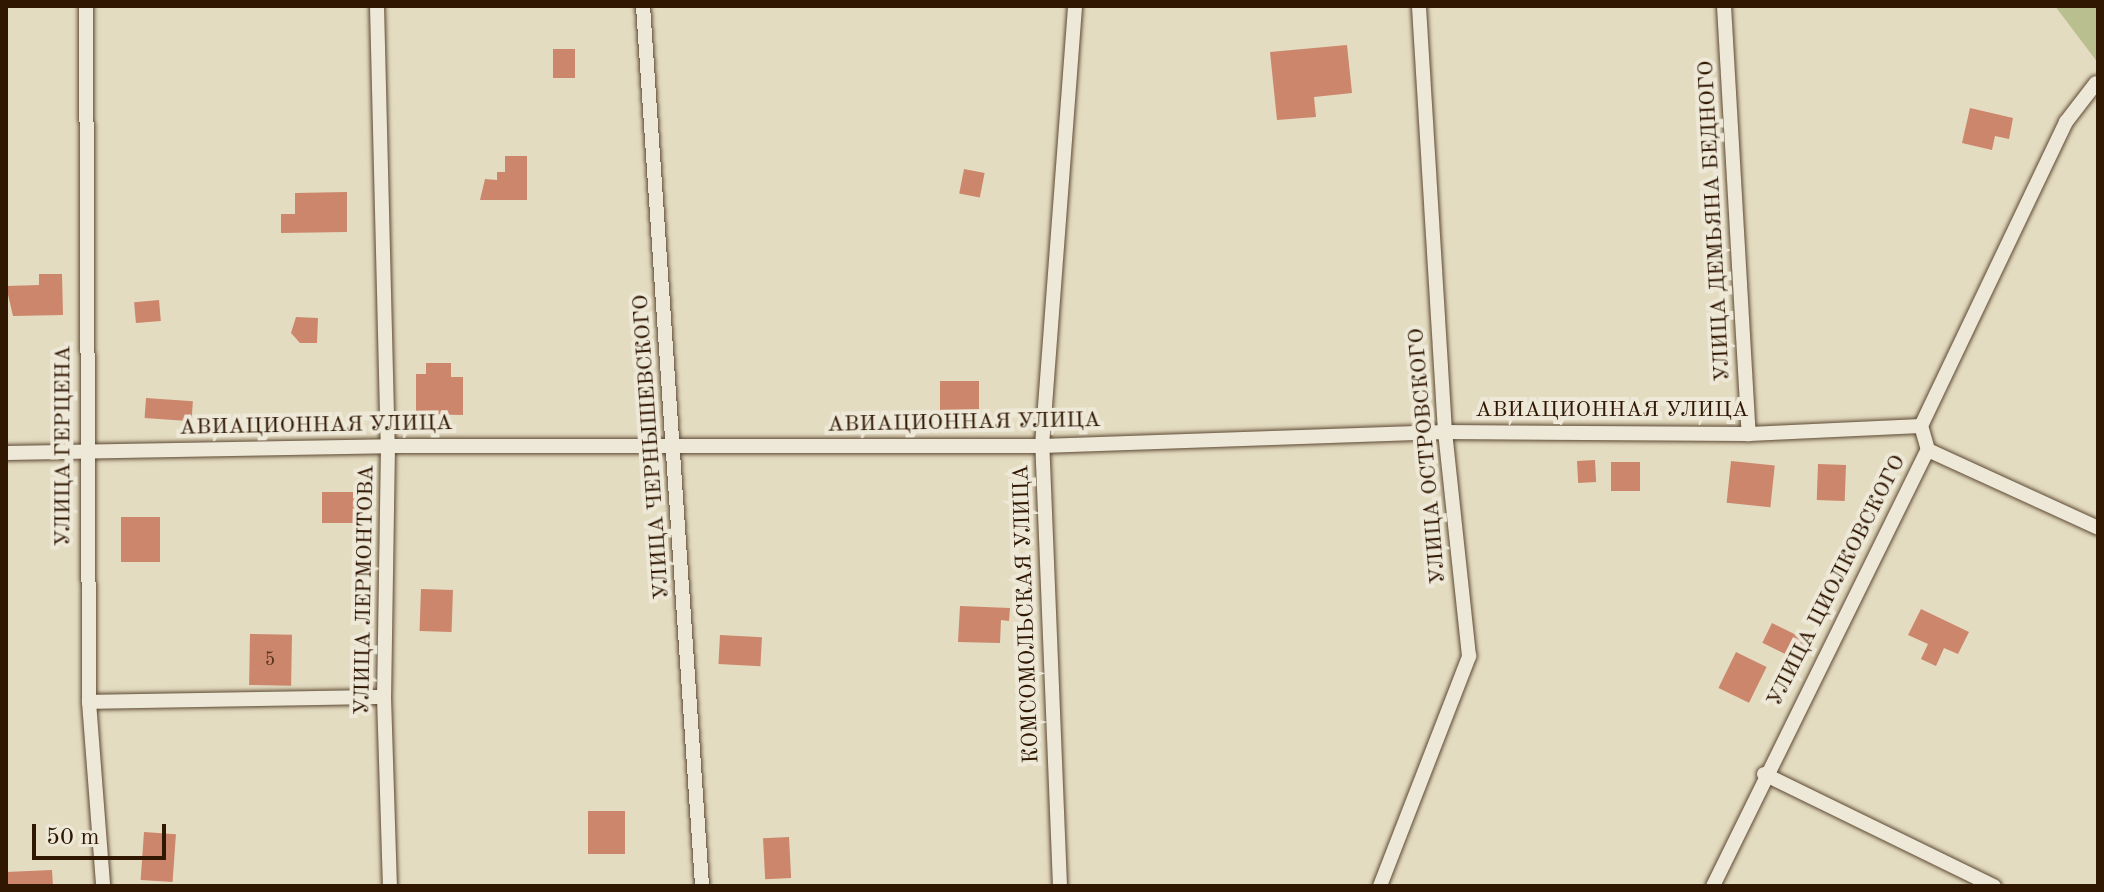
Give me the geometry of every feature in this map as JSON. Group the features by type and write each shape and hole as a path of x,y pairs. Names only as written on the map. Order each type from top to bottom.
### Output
{"street":[{"name":"УЛИЦА ГЕРЦЕНА","path":"86,6 89,702 103,886"},
{"name":"УЛИЦА ЛЕРМОНТОВА","path":"377,6 388,446 384,697 390,886"},
{"name":"УЛИЦА ЧЕРНЫШЕВСКОГО","path":"643,6 702,886"},
{"name":"КОМСОМОЛЬСКАЯ УЛИЦА","path":"1060,886 1042,446 1075,6"},
{"name":"УЛИЦА ОСТРОВСКОГО","path":"1380,886 1469,656 1445,432 1419,6"},
{"name":"УЛИЦА ДЕМЬЯНА БЕДНОГО","path":"1724,6 1749,434"},
{"path":"1921,426 2066,122 2096,83"},
{"name":"АВИАЦИОННАЯ УЛИЦА","path":"6,453 388,446 1042,446 1445,432 1749,434 1921,426"},
{"name":"УЛИЦА ЦИОЛКОВСКОГО","path":"1713,886 1764,774 1928,450 1921,426"},
{"path":"1928,450 2098,528"},
{"path":"89,702 384,697"},
{"path":"1764,774 1994,886"}],"green space":[{"path":"2055,6 2098,6 2098,63"}],"building":[{"path":"1347,45 1352,93 1314,97 1316,117 1277,120 1270,52"},
{"path":"553,49 575,49 575,78 553,78"},
{"path":"1970,108 2013,118 2009,139 1995,136 1992,150 1962,143"},
{"path":"505,156 527,156 527,200 480,200 485,179 497,180 497,172 505,172"},
{"path":"964,169 985,173 980,198 959,194"},
{"path":"347,192 347,232 281,233 281,214 295,214 295,193"},
{"path":"39,274 62,274 63,315 13,316 6,286 39,285"},
{"path":"159,300 161,321 136,323 134,302"},
{"path":"296,317 318,318 317,343 300,343 291,333"},
{"path":"426,363 451,363 451,377 463,377 463,415 416,414 416,374 426,374"},
{"path":"940,381 979,381 979,414 940,414"},
{"path":"146,398 193,401 191,421 145,418"},
{"path":"1595,460 1596,482 1578,483 1577,461"},
{"path":"1731,461 1775,466 1770,507 1727,503"},
{"path":"1611,462 1640,462 1640,491 1611,491"},
{"path":"1818,464 1846,465 1845,501 1817,500"},
{"path":"322,492 361,492 361,523 322,523"},
{"path":"121,517 160,517 160,562 121,562"},
{"path":"421,589 453,590 452,632 420,631"},
{"path":"960,606 1010,608 1009,621 1001,620 1000,643 958,642"},
{"path":"1921,609 1969,632 1958,654 1944,648 1936,666 1921,659 1928,644 1908,635"},
{"path":"1772,623 1809,641 1799,661 1762,643"},
{"path":"250,634 292,635 291,686 249,685"},
{"path":"720,635 762,637 760,666 718,664"},
{"path":"1736,652 1767,667 1749,703 1718,688"},
{"path":"588,811 625,811 625,854 588,854"},
{"path":"144,832 176,834 173,882 141,880"},
{"path":"789,837 791,878 765,879 763,838"},
{"path":"52,870 53,886 6,886 6,872"}]}
